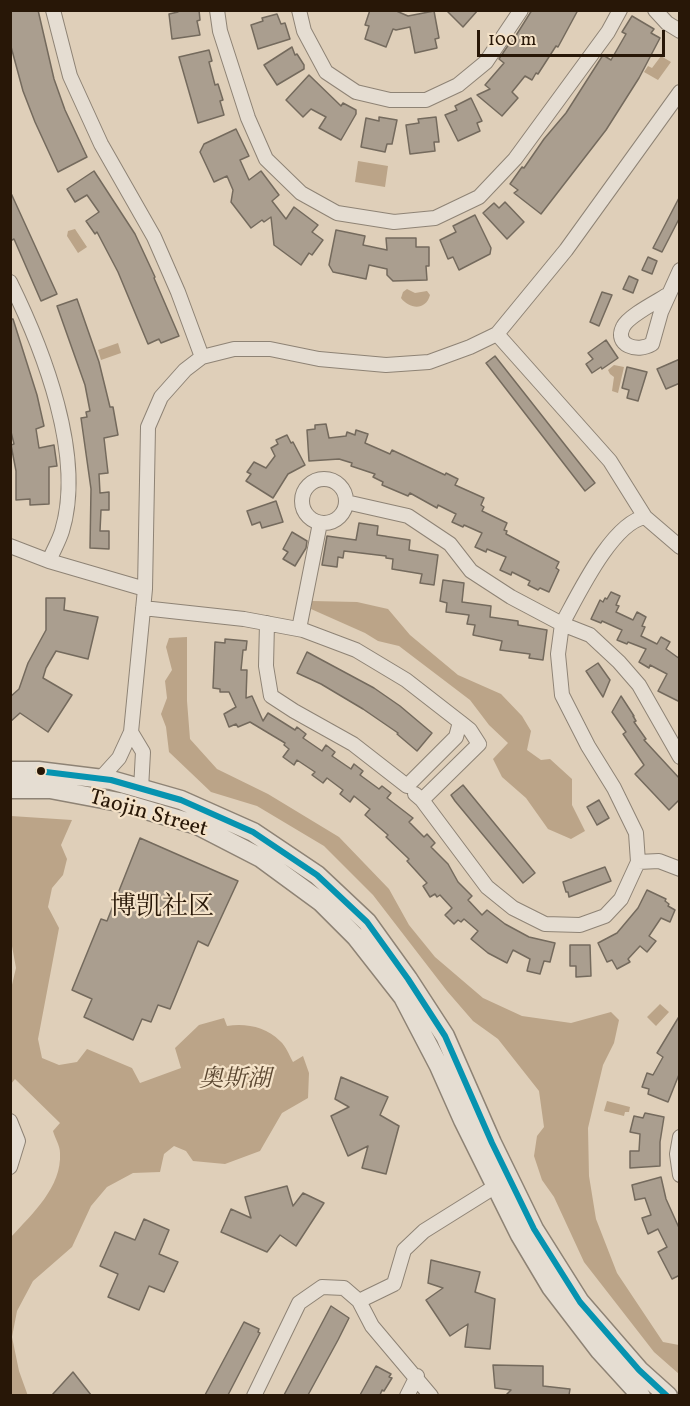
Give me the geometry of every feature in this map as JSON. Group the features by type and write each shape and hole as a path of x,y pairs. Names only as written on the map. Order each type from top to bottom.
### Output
{"street":[{"path":"53,10 70,76 100,144 154,237 178,292 202,357"},
{"path":"216,10 220,31 248,118 266,159 301,193 337,213 394,222 435,218 479,198 515,159 608,32 620,10"},
{"path":"299,10 304,32 326,72 356,92 390,100 426,100 458,85 486,62 521,10"},
{"path":"655,10 667,23 680,31"},
{"path":"100,779 119,758 131,732 145,589 148,427 161,397 185,370 202,357 234,349 270,349 319,359 386,365 429,363 497,334 566,250 680,92"},
{"path":"669,294 680,270"},
{"path":"10,282 24,310 45,365 57,404 67,454 68,495 62,531 49,561"},
{"path":"497,334 610,461 645,517 680,547"},
{"path":"322,479 336,482 342,488 346,502 341,516 335,521 320,523 313,521 304,511 302,497 309,484 322,479"},
{"path":"346,502 408,516 450,544 471,571 511,597 562,624 590,635 639,685 680,757"},
{"path":"267,623 266,666 271,696 353,744 407,786 422,800 487,887 513,908 545,924 580,925 605,916 621,899 638,862 636,834 614,788 588,746 562,695 558,654 562,624 608,545 636,519 645,517"},
{"path":"299,629 320,523"},
{"path":"10,546 49,561 145,589"},
{"path":"143,609 244,619 299,629 356,650 406,680 470,730 479,744 422,800"},
{"path":"407,786 456,737 460,722"},
{"path":"119,802 133,786 143,752 131,732"},
{"name":"Taojin Street","path":"10,771 38,771 100,779 181,800 253,832 316,875 367,922 445,1036 453,1075 496,1186 520,1236 551,1287 600,1351 641,1395"},
{"name":"Taojin Street","path":"10,789 50,789 119,802 197,825 261,858 321,902 356,937 402,997 453,1075 492,1143 534,1229 580,1302 639,1370 668,1395"},
{"path":"638,862 659,861 680,869"},
{"path":"10,1121 18,1141 10,1167"},
{"path":"680,1137 676,1154 680,1175"},
{"path":"359,1301 394,1284 404,1250 424,1232 496,1186"},
{"path":"254,1395 299,1303 322,1287 344,1288 359,1301 372,1326 431,1395"},
{"path":"407,1395 417,1376"}],"water":[{"path":"661,56 671,62 658,80 644,72 648,66 652,68"},
{"path":"358,161 388,166 385,187 355,182"},
{"path":"75,229 87,247 78,253 67,236 68,231"},
{"path":"407,289 415,293 427,291 430,295 425,304 413,306 401,298"},
{"path":"118,343 121,353 101,360 98,350"},
{"path":"614,365 624,367 618,393 612,391 614,377 608,370"},
{"path":"312,601 357,602 388,609 410,635 458,675 501,694 522,716 531,731 527,750 541,760 550,759 572,779 572,805 585,831 571,839 548,829 526,798 502,777 493,759 508,743 489,725 470,700 399,646 378,641 311,609"},
{"path":"187,637 187,701 190,739 217,769 268,794 339,837 389,889 409,925 435,957 483,998 522,1016 571,1023 611,1012 619,1020 614,1043 603,1065 588,1128 589,1176 596,1219 617,1273 663,1342 679,1345 679,1374 654,1352 584,1262 554,1197 542,1180 534,1156 537,1136 544,1127 539,1091 498,1039 473,1021 373,895 324,846 257,806 211,792 169,752 166,727 161,714 167,698 165,681 172,670 166,647 169,638"},
{"name":"奥斯湖","path":"11,816 72,820 61,845 67,859 63,875 52,888 48,907 59,928 38,1039 42,1058 59,1065 77,1062 87,1049 132,1068 140,1083 181,1068 175,1048 199,1025 224,1018 227,1026 248,1026 268,1032 282,1043 293,1062 303,1056 309,1073 308,1098 282,1113 260,1151 225,1164 193,1161 186,1151 174,1146 164,1154 160,1172 133,1173 107,1187 91,1206 72,1247 33,1281 17,1311 12,1337 19,1371 28,1396 11,1395 11,1237 44,1199 56,1177 60,1153 53,1131 60,1123 15,1079 11,1084 11,989 16,968 10,935"},
{"path":"660,1004 669,1012 656,1026 647,1017"},
{"path":"607,1101 630,1107 629,1112 625,1112 624,1116 604,1111"}],"building":[{"path":"10,10 38,10 54,79 65,110 87,157 58,172 23,91 10,43"},
{"path":"177,10 199,10 200,20 197,21 200,35 172,39 169,14 178,12"},
{"path":"370,10 394,10 408,16 434,11 439,38 435,39 437,48 415,53 410,27 393,29 386,47 365,39 369,26 365,25"},
{"path":"446,10 478,10 463,27"},
{"path":"532,10 578,10 558,47 556,46 538,74 536,73 532,80 525,76 512,92 518,98 502,116 477,95 490,89 485,85 504,63 499,59"},
{"path":"277,14 281,24 285,23 290,39 258,49 251,25 263,21 262,18"},
{"path":"632,16 654,29 651,33 660,38 639,78 606,130 541,214 514,193 518,190 510,184 566,113 603,55 611,60 626,34 622,32"},
{"path":"292,47 295,55 297,54 304,65 304,69 277,85 264,65"},
{"path":"209,50 212,61 209,62 215,85 218,84 223,100 220,101 224,115 198,123 179,57"},
{"path":"309,75 341,106 343,103 356,110 341,140 319,128 326,117 311,109 303,117 286,100"},
{"path":"471,98 482,121 477,123 480,131 458,141 445,115 457,110 455,106"},
{"path":"379,117 397,120 392,144 387,144 385,152 361,147 366,118 379,121"},
{"path":"436,117 439,142 434,142 435,151 410,154 406,125 419,123 418,119"},
{"path":"236,129 249,156 240,160 249,180 261,171 279,195 272,201 286,219 294,207 318,225 312,232 323,240 312,255 309,253 301,265 274,245 271,217 251,228 231,202 233,190 227,176 214,182 200,152 204,144"},
{"path":"94,171 135,234 179,336 161,343 159,339 148,344 118,272 97,232 95,234 86,221 99,212 87,195 75,202 67,189"},
{"path":"10,191 57,294 41,301 14,239 10,241"},
{"path":"680,196 680,217 662,252 653,248"},
{"path":"505,202 524,222 507,239 483,213 494,203 499,208"},
{"path":"475,215 491,248 490,254 459,270 453,257 448,259 440,240 456,232 453,226"},
{"path":"336,230 365,236 363,245 387,250 386,238 416,238 416,247 429,247 429,266 426,266 427,280 393,281 387,275 387,269 369,265 366,279 333,272 329,265"},
{"path":"648,257 657,261 652,274 642,270"},
{"path":"629,276 638,280 633,293 623,289"},
{"path":"602,292 612,295 599,326 590,322"},
{"path":"77,299 99,362 110,407 113,407 118,435 104,438 108,473 99,474 100,493 109,492 109,510 101,510 100,531 109,531 109,549 90,548 91,489 81,418 87,417 86,412 90,411 85,385 57,306"},
{"path":"10,319 13,319 37,395 44,426 36,429 39,448 54,445 57,466 49,467 49,504 30,505 30,499 16,500 16,471 11,445 14,444 10,428"},
{"path":"606,340 618,358 592,373 586,364 593,359 588,353"},
{"path":"495,356 595,483 585,491 486,363"},
{"path":"680,359 680,383 666,389 657,369"},
{"path":"627,367 647,372 638,401 627,398 629,390 622,388"},
{"path":"326,424 329,438 346,436 347,432 355,435 356,430 368,434 365,443 390,454 392,450 445,475 446,473 458,479 455,485 484,498 481,505 484,507 482,511 507,523 504,530 507,531 506,534 559,562 556,568 559,570 549,592 528,585 530,581 512,572 511,575 500,570 506,557 475,547 482,533 452,522 456,514 438,505 437,508 410,493 408,496 382,485 383,482 373,477 375,474 351,466 352,463 339,459 309,461 307,430 315,429 315,425"},
{"path":"287,435 305,465 288,474 273,498 246,481 251,474 247,472 254,462 266,468 275,456 271,448 278,444 276,440"},
{"path":"276,501 283,522 262,528 260,522 252,525 247,511"},
{"path":"359,523 378,526 377,535 410,540 409,550 438,555 434,585 420,583 422,574 392,569 393,559 386,558 386,556 344,551 343,558 338,557 337,567 322,565 327,536 356,540"},
{"path":"292,532 307,541 306,548 295,566 283,559 288,552 283,549"},
{"path":"443,580 464,583 462,602 491,606 490,617 518,621 518,625 547,630 543,660 529,658 530,654 500,650 502,641 473,635 475,625 467,624 469,615 446,612 447,603 440,601"},
{"path":"611,592 620,596 616,612 633,620 637,612 646,617 641,636 657,644 661,637 670,642 666,649 680,659 680,702 658,691 667,674 639,662 646,649 617,640 622,630 591,619 600,600 603,602"},
{"path":"46,598 65,598 64,610 98,617 88,659 56,651 46,668 43,678 72,695 48,732 20,713 10,722 10,697 19,689 28,663 46,630"},
{"path":"225,639 247,641 246,650 243,650 241,670 247,670 246,698 252,696 263,721 268,713 295,730 297,727 306,734 303,738 322,751 326,745 335,752 332,756 351,769 354,764 363,771 360,775 379,789 382,786 391,793 387,798 413,818 409,822 424,837 427,834 435,843 431,847 448,864 458,882 472,896 468,900 482,915 487,910 505,924 529,937 555,943 550,962 544,961 540,974 527,971 530,959 513,950 507,963 488,953 471,939 478,931 464,919 454,924 445,915 452,908 440,895 437,897 435,894 430,897 423,886 427,883 407,861 409,859 386,837 388,835 365,815 370,809 354,796 350,802 340,794 343,790 327,778 323,783 312,775 315,772 297,760 294,765 283,757 289,749 284,745 285,743 250,722 238,727 236,724 229,727 224,714 236,707 229,692 220,692 220,689 213,688 215,642 225,643"},
{"path":"307,652 374,688 432,733 417,751 398,733 363,709 321,684 297,673"},
{"path":"598,663 610,680 603,697 586,671"},
{"path":"621,696 634,716 636,721 634,722 646,739 644,740 680,779 680,799 669,810 635,774 644,765 623,734 626,732 612,712"},
{"path":"463,785 535,873 523,883 451,795"},
{"path":"599,800 609,818 597,825 587,807"},
{"path":"140,838 238,881 208,946 198,941 170,1009 158,1005 151,1022 142,1019 133,1040 84,1017 92,999 72,990 101,919 107,921"},
{"path":"605,867 611,881 569,897 563,882"},
{"path":"647,890 666,899 668,906 675,910 670,922 661,918 649,936 656,941 647,952 640,946 628,959 630,962 617,969 612,960 607,962 598,943 617,933 638,908"},
{"path":"570,945 590,945 591,976 576,977 576,966 570,966"},
{"path":"680,1015 680,1072 668,1102 648,1094 649,1089 642,1087 647,1073 653,1075 663,1057 657,1053"},
{"path":"341,1077 388,1097 380,1115 399,1126 386,1174 362,1168 368,1146 348,1156 331,1116 349,1107 335,1099"},
{"path":"645,1113 664,1117 660,1142 660,1166 630,1168 630,1151 639,1151 640,1134 630,1132 634,1116 643,1118"},
{"path":"661,1177 666,1199 680,1230 680,1275 672,1279 658,1252 667,1247 658,1229 648,1234 642,1218 651,1215 645,1198 635,1200 632,1185"},
{"path":"287,1186 293,1206 303,1193 324,1203 296,1246 280,1235 267,1252 221,1232 231,1209 251,1218 245,1197"},
{"path":"144,1219 169,1230 159,1254 178,1262 164,1292 149,1286 139,1310 108,1297 118,1274 100,1266 115,1232 135,1240"},
{"path":"431,1260 480,1272 475,1292 495,1299 490,1349 465,1347 468,1324 450,1336 426,1300 443,1288 428,1283"},
{"path":"331,1306 349,1318 338,1340 308,1395 284,1395"},
{"path":"244,1322 259,1329 260,1333 228,1395 205,1395"},
{"path":"493,1365 543,1366 543,1386 570,1389 569,1395 506,1395 511,1390 495,1388"},
{"path":"376,1366 391,1374 389,1377 392,1378 380,1395 360,1395"},
{"path":"73,1372 91,1395 52,1395"}],"transit line":[{"path":"38,771 111,780 181,800 253,832 317,875 367,922 445,1036 492,1143 534,1229 580,1302 639,1370 667,1396"}],"district":[{"name":"博凯社区","path":"162,909"}]}
